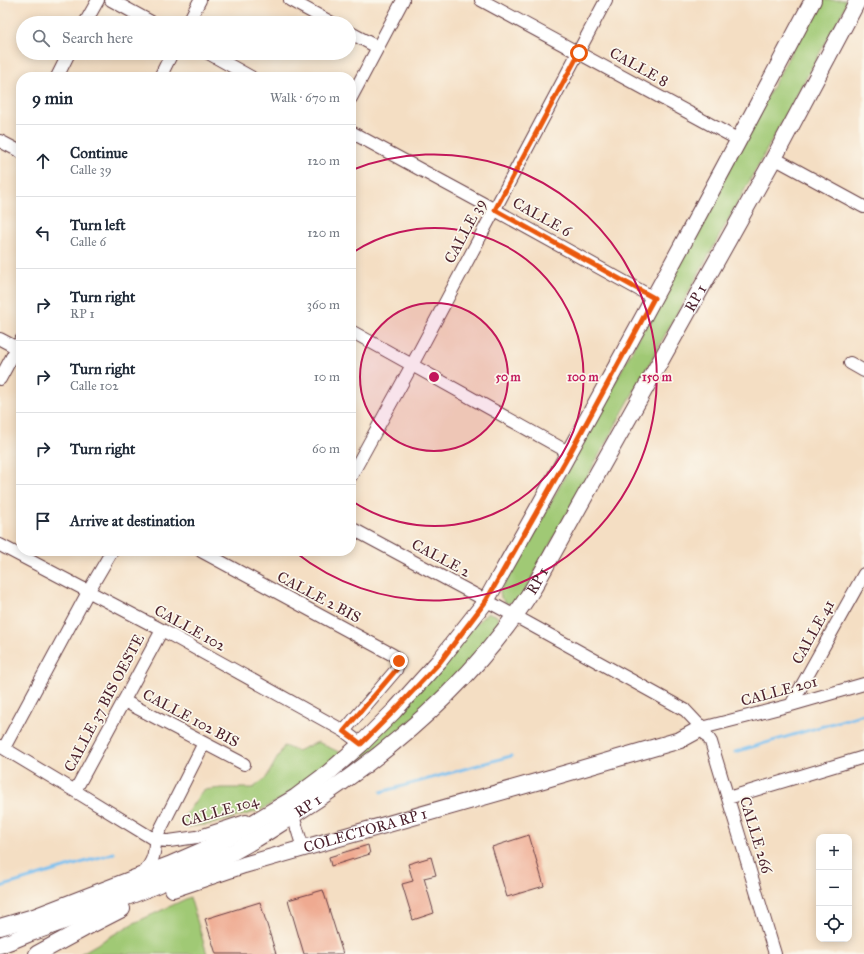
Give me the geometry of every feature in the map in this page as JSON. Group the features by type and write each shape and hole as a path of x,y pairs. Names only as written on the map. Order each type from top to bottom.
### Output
{"main road":[{"path":"802,22 803,0"},
{"name":"RP 1","path":"0,945 80,916 205,865 255,840 296,797 361,744 440,662 486,601 570,453 814,0"},
{"name":"RP 1","path":"0,927 34,917 143,875 208,848 241,830 282,811 319,799 367,765 412,728 453,688 515,616 534,587 774,158 858,0"},
{"name":"COLECTORA RP 1","path":"37,954 127,906 185,884 302,848 680,740 702,728"}],"street":[{"path":"89,16 98,0"},
{"path":"111,0 140,16"},
{"path":"192,16 200,0"},
{"path":"290,0 319,16"},
{"path":"356,88 403,0"},
{"name":"CALLE 8","path":"481,0 739,140"},
{"name":"CALLE 39","path":"356,467 495,210 606,0"},
{"path":"356,36 377,47"},
{"path":"60,72 66,60"},
{"path":"162,72 168,60"},
{"path":"221,60 242,72"},
{"name":"CALLE 6","path":"356,135 654,298"},
{"path":"0,141 16,147"},
{"path":"774,158 864,207"},
{"path":"356,334 570,453"},
{"path":"0,339 16,345"},
{"path":"0,379 16,353"},
{"path":"850,363 864,371"},
{"name":"CALLE 2","path":"356,531 515,616"},
{"name":"CALLE 102","path":"0,546 16,554"},
{"name":"CALLE 102","path":"19,556 162,630 344,731 361,744"},
{"path":"109,556 2,747 155,840"},
{"name":"CALLE 2 BIS","path":"210,556 393,655 399,661 396,670 344,731"},
{"name":"CALLE 41","path":"790,705 864,574"},
{"name":"CALLE 266","path":"515,616 685,710 702,728 711,742 775,954"},
{"name":"CALLE 37 BIS OESTE","path":"75,790 162,630"},
{"name":"CALLE 201","path":"702,728 864,684"},
{"name":"CALLE 102 BIS","path":"124,701 244,764"},
{"path":"143,875 153,859 155,840 204,743"},
{"path":"728,798 864,757"},
{"path":"282,811 302,848"},
{"name":"CALLE 104","path":"155,840 169,841 197,837 282,811"}],"green space":[{"path":"819,0 846,0 846,4 520,599 514,603 506,603 501,598 500,590 523,555"},
{"path":"489,613 496,615 499,625 462,670 408,724 312,797 306,792 485,615"},
{"path":"318,742 345,755 291,794 259,811 212,824 188,827 181,821 203,790 222,788 253,788 266,778 284,746 297,751"},
{"path":"190,897 207,954 80,954 132,924"}],"building":[{"path":"529,835 544,886 507,897 492,847"},
{"path":"368,845 370,854 331,866 329,857"},
{"path":"431,857 436,875 424,878 434,913 413,920 402,884 413,881 408,864"},
{"path":"323,890 343,954 304,954 288,900"},
{"path":"260,902 276,954 216,954 205,919"}],"waterway":[{"path":"735,752 864,714"},
{"path":"381,792 511,756"},
{"path":"0,887 114,853"}],"route":[{"path":"399,661 396,670 344,731 361,744 440,662 486,601 570,453 654,298 495,210 579,53"}]}
